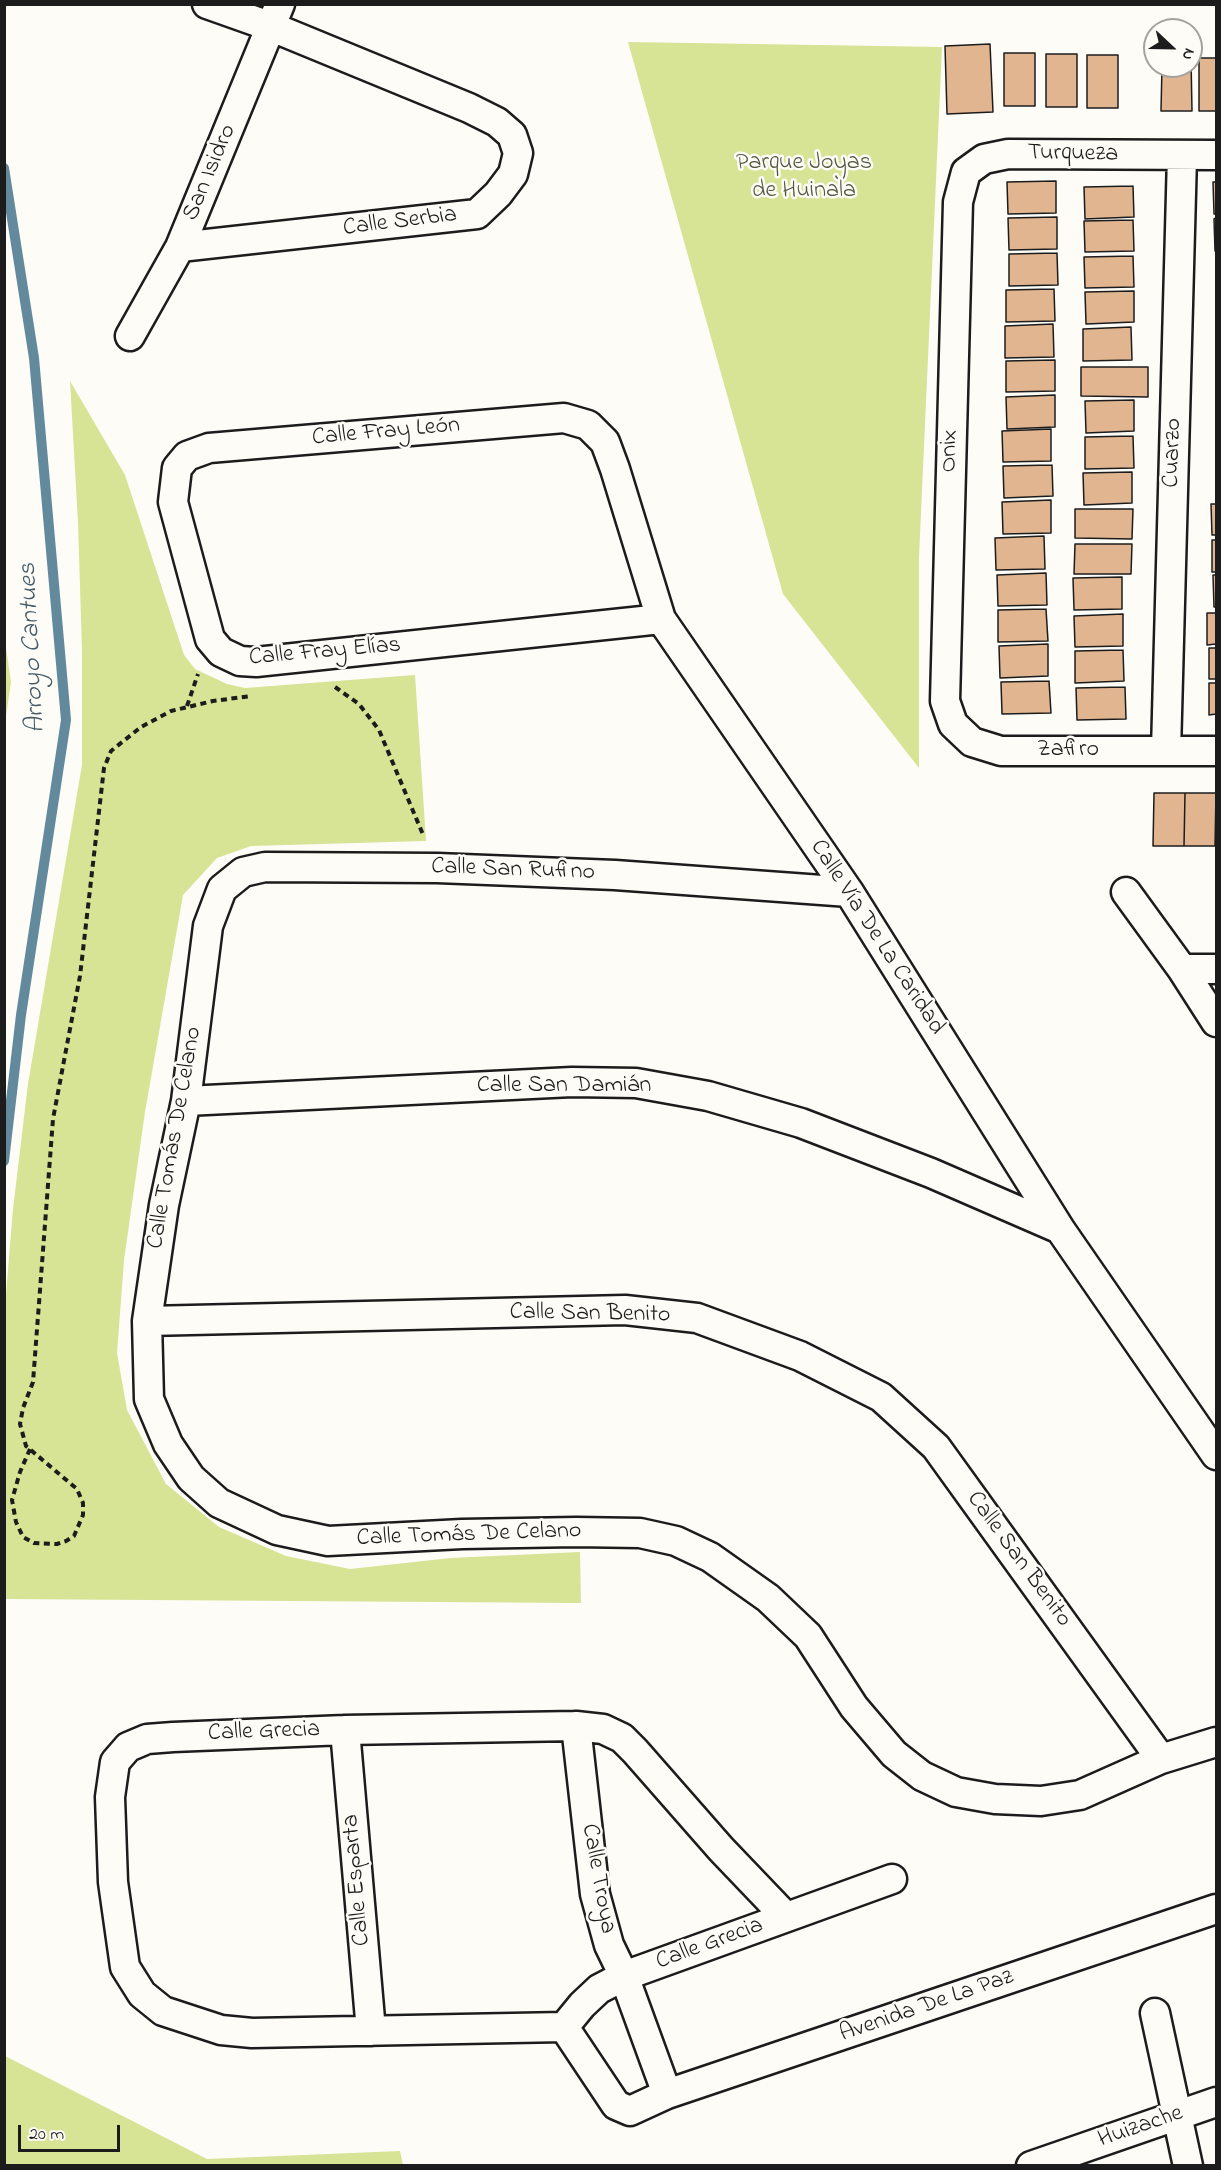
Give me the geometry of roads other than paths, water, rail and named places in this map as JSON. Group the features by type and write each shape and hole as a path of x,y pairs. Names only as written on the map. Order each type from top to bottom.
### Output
{"street":[{"name":"Calle Serbia","path":"180,247 477,214 498,194 513,174 518,153 512,135 497,122 469,108 276,16 207,4"},
{"name":"San Isidro","path":"130,336 180,247 276,16"},
{"name":"Turqueza","path":"958,202 966,172 984,159 1008,154 1216,155"},
{"name":"Cuarzo","path":"1166,751 1182,156"},
{"name":"Onix","path":"945,701 958,202"},
{"name":"Calle Fray León","path":"209,448 564,418"},
{"name":"Calle Vía De La Caridad","path":"564,418 588,425 605,442 662,619 849,892 1060,1229 1216,1455"},
{"name":"Calle Fray Elías","path":"209,448 187,456 177,468 173,502 210,639 221,652 240,661 256,662 327,655 662,619"},
{"name":"Zafiro","path":"945,701 953,724 972,742 1001,751 1216,752"},
{"name":"Calle San Rufino","path":"208,926 222,889 243,873 265,867 437,868 615,874 849,892"},
{"path":"1126,892 1182,969 1216,1022"},
{"name":"Calle Tomás De Celano","path":"208,926 186,1101 164,1205 147,1321 149,1399 168,1444 191,1478 219,1503 277,1530 328,1541 462,1534 576,1532 640,1533 676,1541 711,1557 768,1598 808,1636 854,1707 894,1754 922,1776 956,1792 995,1799 1041,1801 1080,1795 1161,1759 1216,1742"},
{"path":"1182,969 1216,969"},
{"name":"Calle San Damián","path":"186,1101 572,1082 636,1083 708,1096 801,1124 932,1173 1060,1229"},
{"name":"Calle San Benito","path":"147,1321 625,1310 697,1318 800,1356 881,1398 936,1447 1161,1759"},
{"name":"Calle Grecia","path":"576,1726 603,1730 622,1738 786,1917 624,1976 599,1989 564,2027 252,2033 221,2030 163,2011 142,1994 125,1967 113,1882 110,1797 115,1762 128,1747 147,1739 345,1730 576,1726"},
{"name":"Calle Troya","path":"576,1726 595,1894 609,1945 624,1976 668,2094"},
{"name":"Calle Esparta","path":"345,1730 371,2031"},
{"path":"786,1917 892,1879"},
{"name":"Avenida De La Paz","path":"564,2027 616,2105 630,2111 668,2094 1216,1909"},
{"path":"1155,2013 1188,2166"},
{"name":"Huizache","path":"1031,2166 1216,2102"}],"waterway":[{"name":"Arroyo Cantues","path":"4,168 34,358 66,720 21,1015 4,1161"}],"park label":[{"name":"Parque Joyas de Huinala","path":"804,178"}]}
